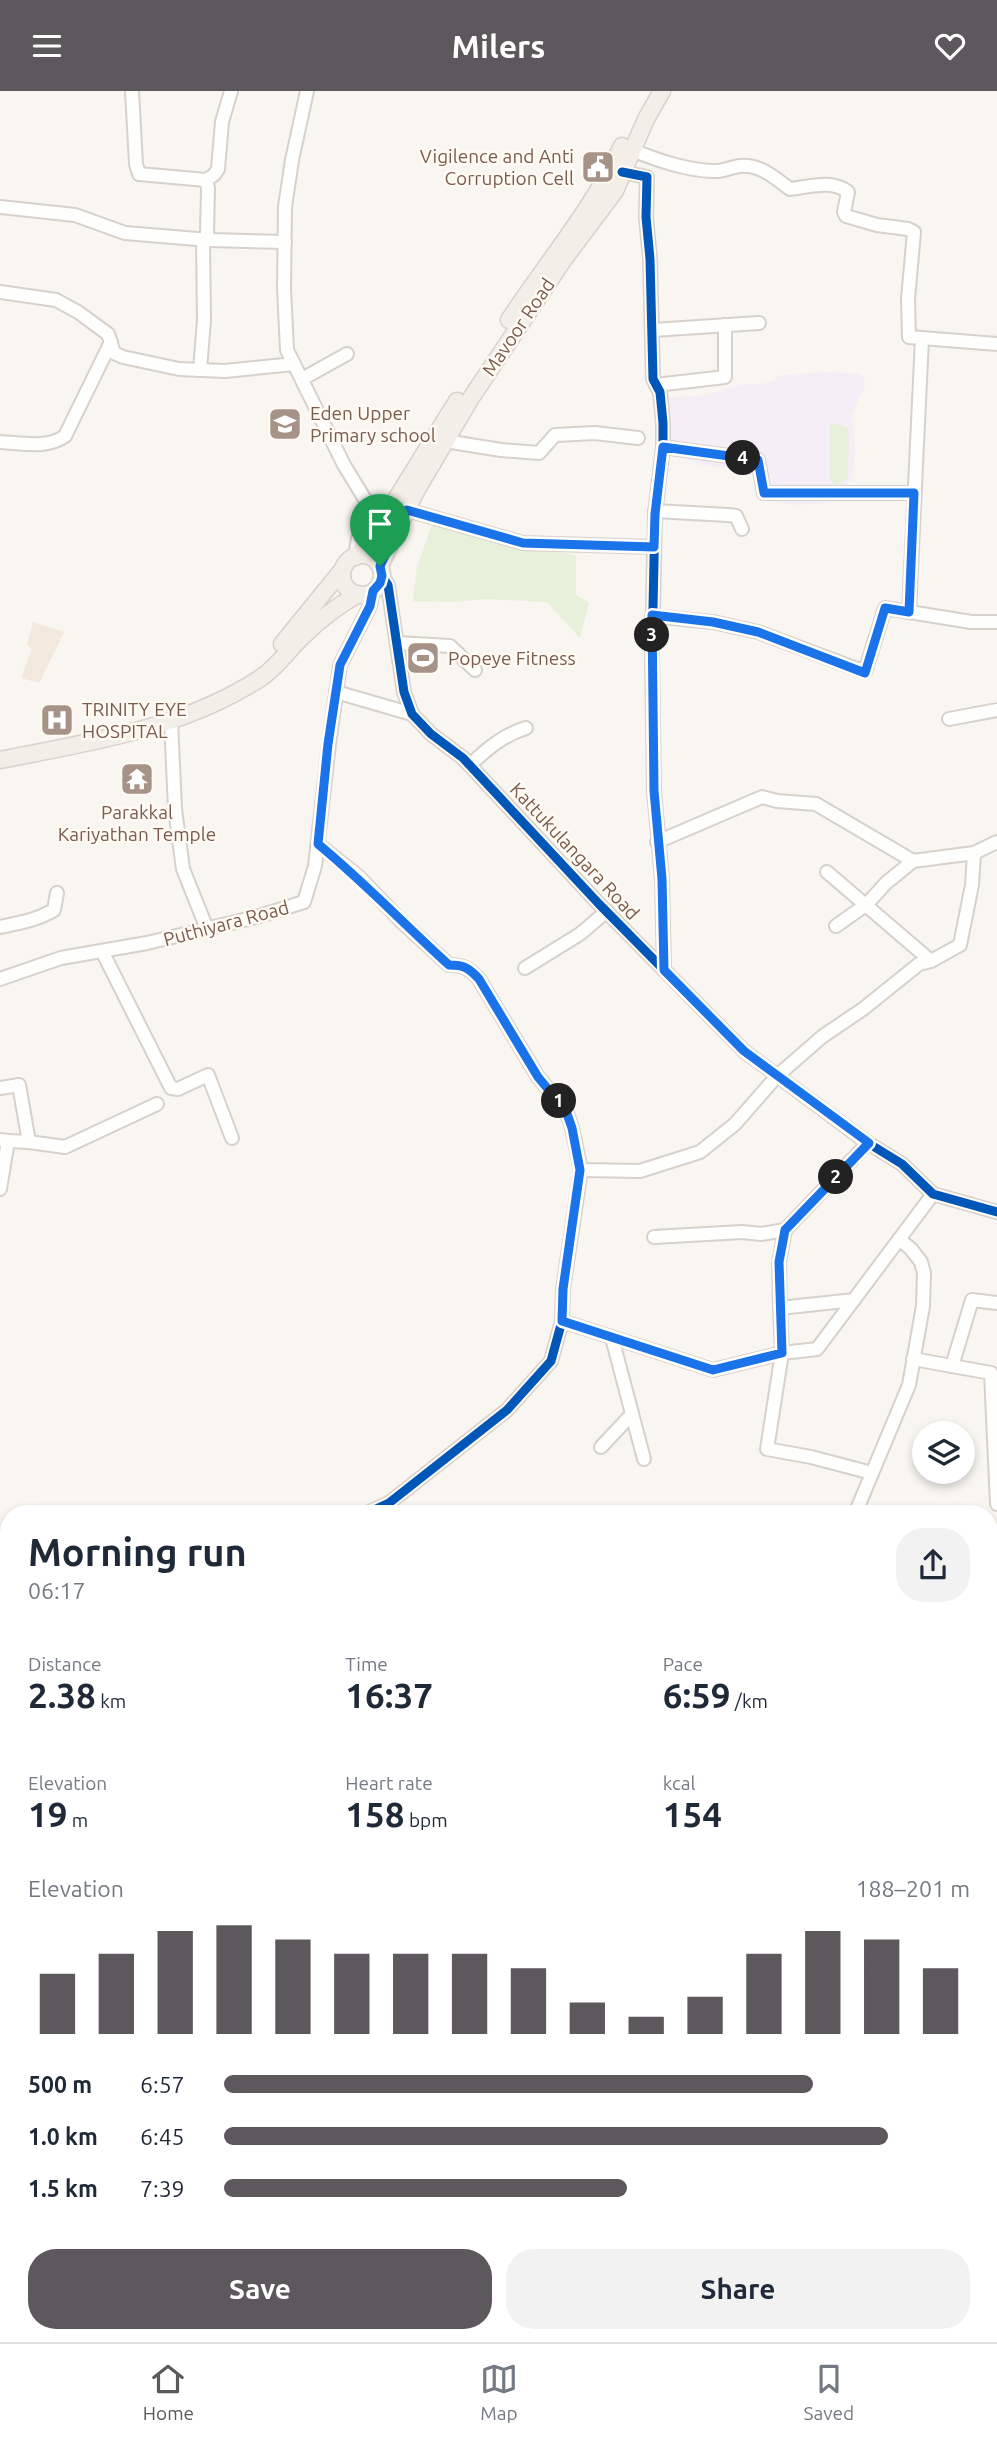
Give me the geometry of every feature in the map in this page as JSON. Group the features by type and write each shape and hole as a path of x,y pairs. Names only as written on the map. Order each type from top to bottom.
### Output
{"main road":[{"name":"Mavoor Road","path":"0,760 98,741 171,721 232,695 264,675 321,620 380,583 381,571 407,510 445,441 503,347 614,191 657,91"},
{"name":"Mavoor Road","path":"0,750 135,722 190,704 228,686 268,661 372,538 521,302 595,199 657,91"},
{"path":"366,593 346,586 343,578 349,563 369,556 381,571"}],"street":[{"path":"132,91 136,164 139,174 206,180 218,169 222,123 231,91"},
{"path":"307,91 287,193 284,288 287,350 344,465 369,506 349,563"},
{"path":"632,151 653,159 698,169 715,171 745,166 757,167 789,189 832,184 842,187 848,192 844,212 846,216 914,232 908,299 909,337 997,344"},
{"path":"622,172 646,177 653,379 660,392 663,447 655,511 652,729 657,842 662,879 664,970"},
{"path":"200,370 207,233 206,180"},
{"path":"0,207 75,215 125,233 206,240 285,242"},
{"path":"0,292 55,300 108,334 114,353 123,357 179,369 200,370 225,371 294,364"},
{"path":"653,330 759,323"},
{"path":"656,385 725,377 725,325"},
{"path":"909,612 922,339"},
{"path":"0,442 48,445 65,436 111,342"},
{"path":"302,379 347,354"},
{"path":"445,441 539,453 555,435 595,433 638,438"},
{"path":"663,447 758,460 764,493 914,493"},
{"path":"407,510 523,543 654,547"},
{"path":"655,511 736,516 742,529"},
{"name":"Kattukulangara Road","path":"381,571 388,585 404,692 412,714 431,734 470,765 744,1051 869,1143 902,1164 933,1194 997,1212"},
{"name":"Puthiyara Road","path":"0,979 61,958 207,929 304,902 315,866 340,665 370,606 366,593"},
{"path":"652,615 713,622 758,632 865,673 885,608 971,622 997,622"},
{"path":"397,643 450,646 475,670"},
{"path":"336,692 412,714"},
{"path":"949,719 997,710"},
{"path":"171,721 175,809 183,869 207,929"},
{"path":"470,765 489,747 513,731 526,728"},
{"path":"657,842 762,797 816,804 913,860"},
{"path":"836,926 867,904 913,860 974,853 997,842"},
{"path":"318,844 359,877 449,965 470,968 479,979 538,1077 566,1111 580,1170 563,1289 562,1321 551,1361 507,1410 385,1505"},
{"path":"580,1170 640,1171 700,1152 736,1124 777,1076 823,1036 863,1009 919,964 931,961 960,945 972,885 974,853"},
{"path":"827,872 931,961"},
{"path":"0,927 30,921 54,910 57,893"},
{"path":"525,968 580,934 607,911"},
{"path":"102,951 171,1088 178,1089 208,1075 232,1138"},
{"path":"0,1088 19,1085 29,1142"},
{"path":"0,1189 4,1140 65,1147 157,1104"},
{"path":"869,1143 785,1230 779,1262 782,1353 767,1449 872,1473"},
{"path":"562,1321 713,1370 782,1353 817,1349 933,1194"},
{"path":"654,1237 742,1232 761,1234 785,1230"},
{"path":"859,1505 909,1385 923,1306 924,1273 921,1262 899,1239"},
{"path":"780,1308 854,1300"},
{"path":"952,1366 972,1300 997,1303"},
{"path":"612,1338 644,1458"},
{"path":"914,1359 991,1373 997,1504"},
{"path":"601,1447 632,1414"}],"shaded area":[{"path":"827,372 859,374 864,378 865,385 852,415 855,454 852,478 841,492 824,503 778,503 773,500 762,476 752,471 700,465 668,450 667,398 705,395 743,384 761,384 774,381 780,375"},
{"name":"Eden Upper Primary school","path":"290,409 300,431 280,439 270,417"},
{"path":"33,622 64,632 39,683 21,678 32,648 27,645"}],"green space":[{"path":"830,424 842,425 848,429 849,439 848,479 836,486 830,479"},
{"path":"434,518 528,546 576,555 576,595 589,603 580,638 547,602 486,599 455,602 413,601 417,567"}],"cycle path":[{"path":"622,172 647,177 646,217 650,259 653,379 660,392 663,423 663,447 655,514 652,654 654,791 662,879 664,970"},
{"path":"382,576 388,585 404,692 412,714 431,734 463,758 599,904 744,1051 868,1143 902,1164 933,1194 997,1212"},
{"path":"318,844 359,877 449,965 466,968 479,979 538,1077 566,1110 581,1170 563,1289 562,1321 551,1361 507,1410 385,1505"}],"place":[{"name":"Vigilence and Anti Corruption Cell","path":"598,167"},
{"name":"Eden Upper Primary school","path":"285,424"},
{"name":"Popeye Fitness","path":"423,658"},
{"name":"TRINITY EYE HOSPITAL","path":"57,720"},
{"name":"Parakkal Kariyathan Temple","path":"137,779"}],"route":[{"path":"663,447 758,460 764,493 914,493 909,612 885,608 865,673 758,632 713,622 652,615 654,791 662,879 664,970 744,1051 869,1143 785,1230 779,1262 782,1353 713,1370 562,1321 563,1289 580,1170 566,1111 538,1077 470,968 449,965 359,877 318,844 328,744 340,665 370,606 373,591 380,583 380,566 407,510 523,543 654,547 663,447"}]}
